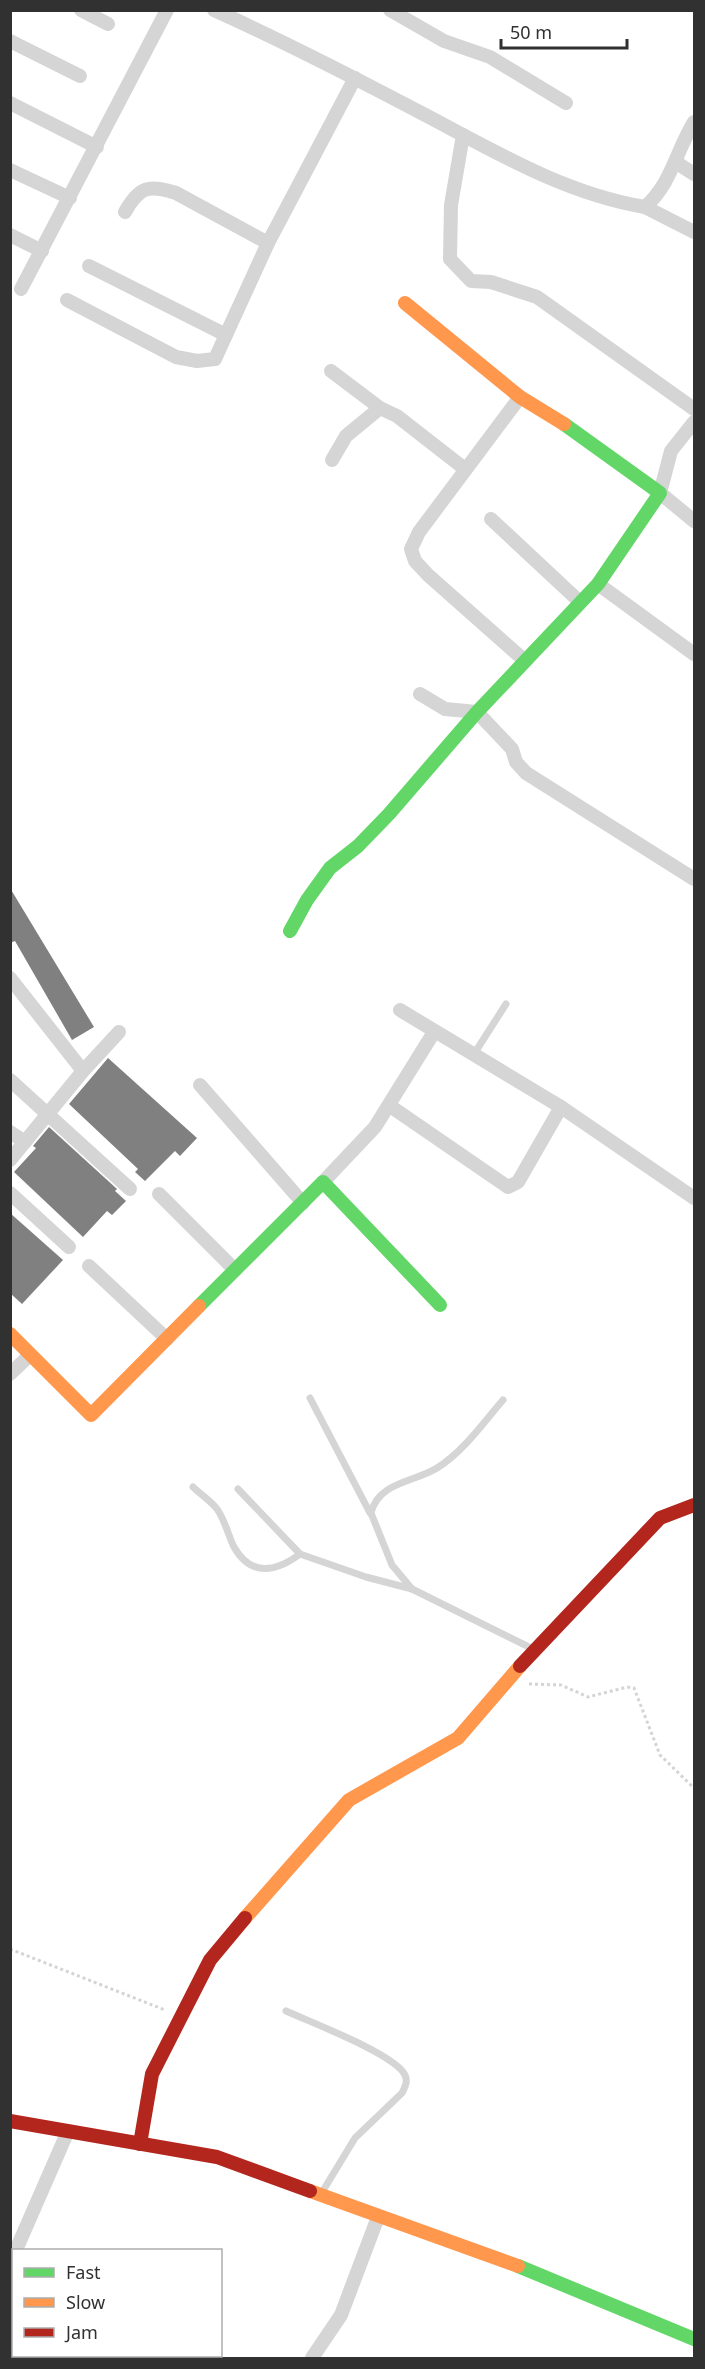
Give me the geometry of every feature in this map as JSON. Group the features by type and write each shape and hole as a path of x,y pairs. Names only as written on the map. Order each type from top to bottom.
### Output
{"street":[{"path":"81,10 108,24"},
{"path":"21,289 167,10"},
{"path":"214,10 281,40 463,135 576,190 645,207 694,232"},
{"path":"390,10 444,41 490,57 566,103"},
{"path":"10,41 80,76"},
{"path":"67,300 176,357 197,361 215,359 268,243 355,78"},
{"path":"10,103 97,147"},
{"path":"645,207 658,195 677,163 694,122"},
{"path":"463,135 451,205 450,259 471,281 491,282 537,297 694,408"},
{"path":"677,163 694,174"},
{"path":"10,170 70,198"},
{"path":"125,212 135,195 148,189 160,188 176,194 268,243"},
{"path":"10,235 42,251"},
{"path":"89,266 226,335"},
{"path":"405,303 520,398 573,430 660,493 694,521"},
{"path":"331,371 380,408 397,416 465,469"},
{"path":"520,398 419,532 411,549 416,561 428,575 524,660"},
{"path":"332,460 346,436 380,408"},
{"path":"290,931 307,900 330,868 358,846 389,814 524,660 598,584 646,517 660,493 671,451 694,422"},
{"path":"491,519 580,602"},
{"path":"598,584 694,654"},
{"path":"420,694 445,710 477,712 512,749 516,762 526,773 694,879"},
{"path":"10,978 83,1071"},
{"path":"400,1010 561,1107 694,1198"},
{"path":"10,1160 83,1071 119,1032"},
{"path":"10,1334 92,1415 363,1141 390,1106 434,1032"},
{"path":"10,1080 130,1189"},
{"path":"200,1086 303,1203"},
{"path":"390,1106 508,1187 518,1182 561,1107"},
{"path":"10,1132 25,1142"},
{"path":"323,1182 440,1305"},
{"path":"10,1193 69,1247"},
{"path":"159,1194 235,1270"},
{"path":"88,1266 167,1339"},
{"path":"10,1374 30,1355"},
{"path":"140,2144 152,2073 210,1960 296,1857 350,1800 458,1738 500,1689 660,1518 694,1505"},
{"path":"10,2121 217,2157 551,2278 694,2339"},
{"path":"16,2249 68,2131"},
{"path":"312,2358 341,2314 378,2217"}],"lane":[{"path":"474,1054 506,1004"},
{"path":"310,1398 371,1513 392,1565 412,1589"},
{"path":"371,1513 377,1499 386,1490 437,1468 450,1459 502,1400"},
{"path":"193,1487 217,1508 236,1549 250,1564 263,1570 284,1565 300,1554"},
{"path":"238,1489 300,1554 366,1577 412,1589 536,1650"},
{"path":"286,2011 384,2056 405,2075 406,2084 402,2093 355,2138 320,2196"}],"path":[{"path":"500,1689 545,1683 561,1685 588,1697 627,1687 634,1688 660,1755 694,1788"},
{"path":"10,1949 181,2017"}],"building":[{"path":"10,888 94,1027 72,1040 15,941 10,943"},
{"path":"108,1058 197,1138 180,1156 175,1151 145,1181 135,1172 138,1169 69,1104"},
{"path":"49,1127 117,1189 115,1191 126,1201 112,1215 107,1211 83,1237 14,1172 36,1148 33,1146"},
{"path":"10,1213 63,1260 22,1304 10,1293"}],"traffic: fast":[{"path":"290,931 307,900 330,868 358,846 389,814 477,712 598,584 660,493 564,424"},
{"path":"199,1306 323,1182 440,1305"},
{"path":"518,2266 694,2339"}],"traffic: slow":[{"path":"405,303 520,397 564,424"},
{"path":"10,1334 91,1415 199,1306"},
{"path":"245,1918 349,1800 458,1738 520,1666"},
{"path":"310,2191 518,2266"}],"traffic: jam":[{"path":"520,1666 660,1518 694,1505"},
{"path":"140,2144 152,2074 210,1960 245,1918"},
{"path":"10,2121 217,2157 310,2191"}]}
